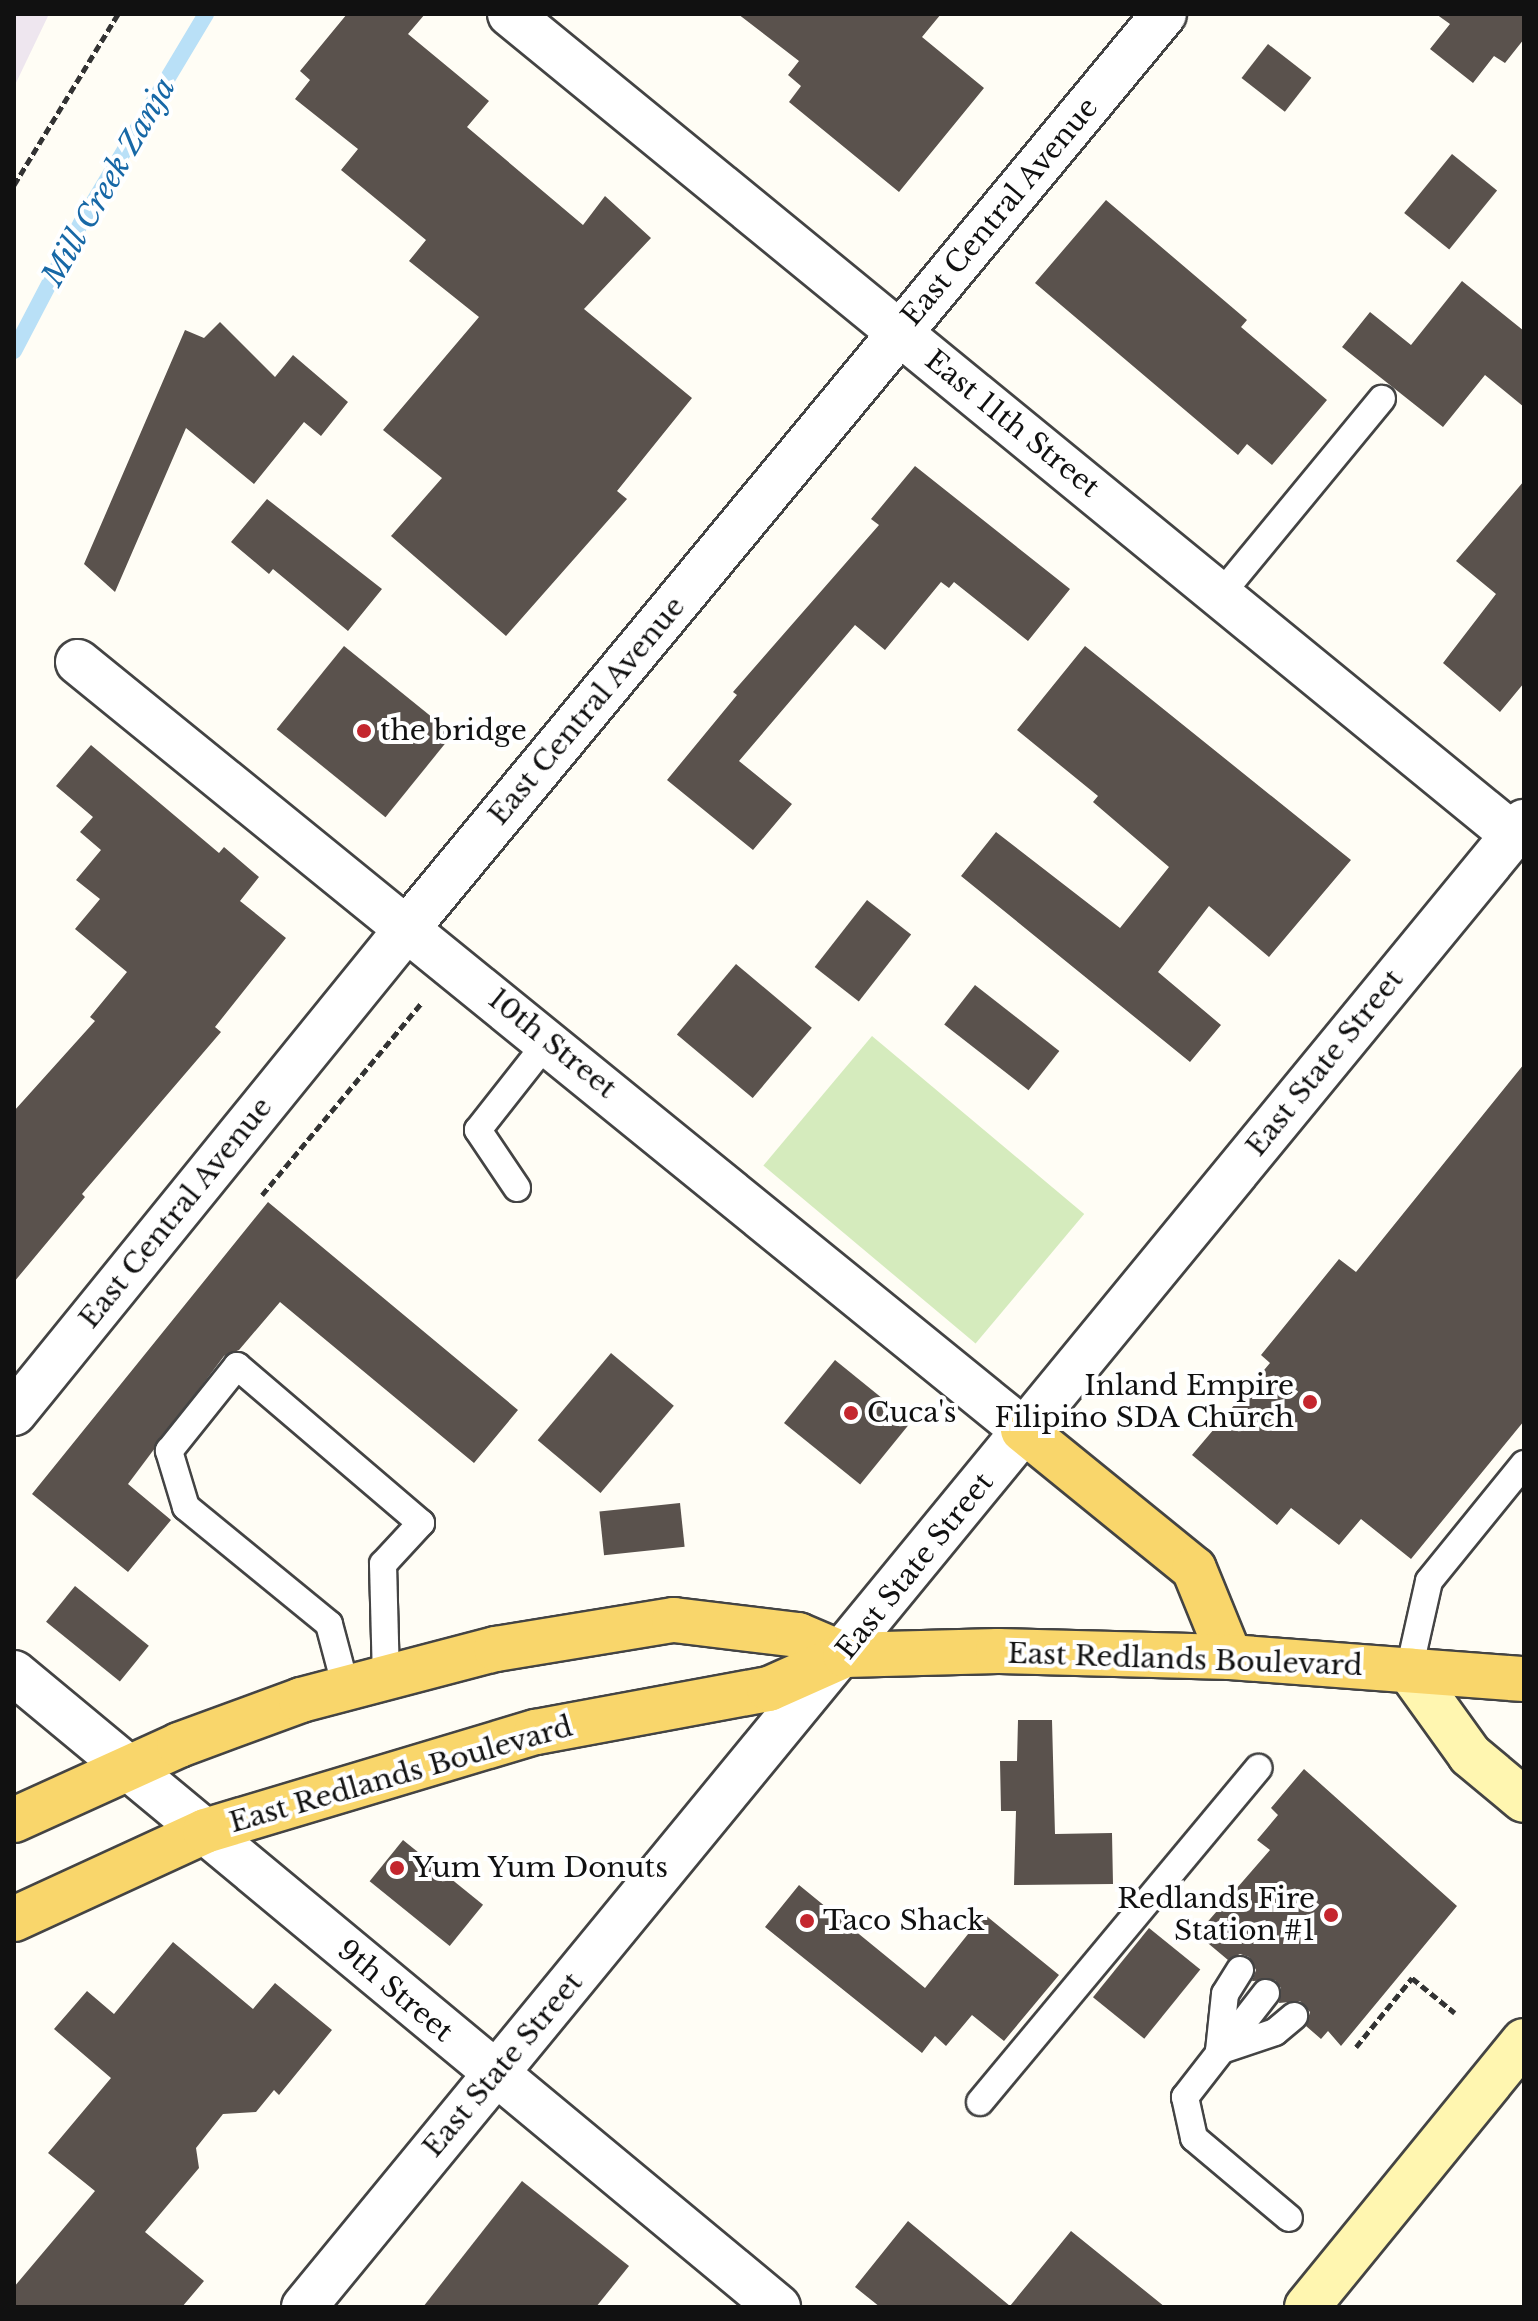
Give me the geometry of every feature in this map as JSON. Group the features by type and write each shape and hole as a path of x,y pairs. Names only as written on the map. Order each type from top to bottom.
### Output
{"main road":[{"path":"1023,1430 1194,1569 1230,1657"},
{"name":"East Redlands Boulevard","path":"14,1820 128,1767 301,1700 496,1649 674,1620 798,1635 845,1655"},
{"name":"East Redlands Boulevard","path":"14,1919 205,1831 536,1732 769,1689 845,1655 998,1651 1230,1657 1524,1679"},
{"path":"1409,1670 1470,1755 1524,1800"},
{"path":"1307,2307 1524,2041"}],"street":[{"name":"East 11th Street","path":"510,14 1221,594 1518,829"},
{"name":"East Central Avenue","path":"14,1413 409,926 1164,14"},
{"name":"10th Street","path":"78,662 409,926 1023,1430"},
{"name":"East State Street","path":"304,2307 845,1655 1023,1430 1518,829"},
{"name":"9th Street","path":"14,1673 778,2307"}],"lane":[{"path":"1221,594 1382,399"},
{"path":"517,1188 478,1130 548,1041"},
{"path":"237,1366 421,1523 383,1564 366,1683 329,1624 186,1507 169,1451 237,1366"},
{"path":"1409,1670 1429,1581 1524,1464"},
{"path":"980,2102 1258,1768"},
{"path":"1219,2051 1225,1994 1240,1970"},
{"path":"1266,1993 1185,2097 1194,2138 1289,2218"},
{"path":"1219,2051 1275,2032 1294,2016"}],"path":[{"path":"14,185 118,14"},
{"path":"262,1195 454,964"},
{"path":"1356,2047 1412,1978 1455,2013"}],"shaded area":[{"path":"14,14 49,14 14,87"}],"green space":[{"path":"872,1036 1084,1214 976,1344 763,1165"}],"building":[{"path":"347,14 425,14 408,34 489,101 467,127 583,225 605,196 651,238 584,309 692,398 617,491 627,499 506,636 391,536 442,478 383,430 479,317 409,261 426,240 341,170 358,149 295,99 310,80 300,71"},
{"path":"738,14 941,14 922,37 984,88 899,192 789,102 801,86 788,75 799,61"},
{"path":"1436,14 1524,14 1524,39 1505,63 1494,56 1473,83 1430,49 1450,24"},
{"path":"1268,44 1311,78 1285,112 1242,78"},
{"path":"1452,154 1497,191 1449,250 1404,213"},
{"path":"1106,200 1247,320 1241,327 1327,400 1272,465 1247,444 1238,455 1035,283"},
{"path":"1462,281 1524,331 1524,407 1485,375 1443,427 1342,347 1370,312 1411,345"},
{"path":"220,322 275,377 293,355 348,402 321,436 304,422 254,484 186,428 115,592 84,564 185,330 204,338"},
{"path":"915,466 1070,589 1028,641 954,582 949,588 941,582 885,650 855,625 739,761 792,804 753,850 667,780 737,695 733,692 879,525 871,519"},
{"path":"1524,481 1524,683 1500,712 1443,663 1496,594 1456,561"},
{"path":"267,499 382,589 348,631 273,569 269,574 231,542"},
{"name":"the bridge","path":"344,646 453,734 385,817 277,729"},
{"path":"1085,646 1351,860 1269,957 1209,906 1158,972 1221,1025 1190,1062 961,876 996,832 1120,928 1169,867 1093,802 1098,796 1017,730"},
{"path":"91,745 219,853 224,847 259,877 240,901 286,938 215,1027 221,1032 82,1194 85,1197 14,1282 14,1111 95,1021 90,1017 127,972 75,929 100,899 76,880 101,850 80,832 93,817 56,786"},
{"path":"867,900 911,934 859,1001 815,967"},
{"path":"736,964 812,1028 753,1098 677,1034"},
{"path":"975,985 1059,1051 1029,1090 944,1024"},
{"path":"1524,1064 1524,1421 1411,1559 1361,1519 1339,1545 1291,1508 1277,1525 1192,1455 1270,1363 1261,1355 1339,1259 1356,1272"},
{"path":"268,1202 518,1410 474,1463 280,1302 239,1350 224,1356 128,1484 171,1520 128,1572 32,1494"},
{"path":"611,1353 674,1406 601,1493 538,1440"},
{"path":"835,1360 911,1422 860,1485 784,1423"},
{"path":"680,1503 685,1547 604,1555 599,1511"},
{"path":"75,1586 149,1646 120,1682 46,1622"},
{"path":"1018,1720 1052,1720 1055,1834 1112,1833 1113,1884 1014,1885 1016,1811 1001,1811 1000,1761 1017,1761"},
{"path":"1304,1769 1457,1906 1341,2046 1328,2031 1321,2039 1306,2026 1310,2012 1300,2001 1279,2003 1281,1988 1275,1980 1252,1981 1256,1970 1249,1957 1240,1954 1228,1960 1197,1934 1270,1850 1257,1840 1278,1815 1271,1808"},
{"path":"403,1840 483,1905 450,1946 370,1881"},
{"path":"799,1885 925,1988 984,1914 1059,1975 1004,2041 972,2015 946,2046 935,2036 922,2053 765,1927"},
{"path":"1149,1928 1200,1970 1144,2039 1093,1997"},
{"path":"173,1942 253,2009 275,1983 332,2030 279,2095 274,2090 256,2112 223,2114 196,2148 199,2168 145,2232 204,2281 182,2307 14,2307 14,2287 95,2191 48,2153 111,2078 54,2029 87,1991 114,2014"},
{"path":"522,2181 629,2266 596,2307 423,2307"},
{"path":"908,2221 1010,2306 1071,2231 1165,2307 880,2307 855,2287"}],"waterway":[{"name":"Mill Creek Zanja","path":"14,351 81,223 206,14"}],"place":[{"name":"the bridge","path":"364,731"},
{"name":"Inland Empire Filipino SDA Church","path":"1310,1402"},
{"name":"Cuca's","path":"851,1413"},
{"name":"Yum Yum Donuts","path":"397,1868"},
{"name":"Redlands Fire Station #1","path":"1331,1915"},
{"name":"Taco Shack","path":"807,1921"}]}
